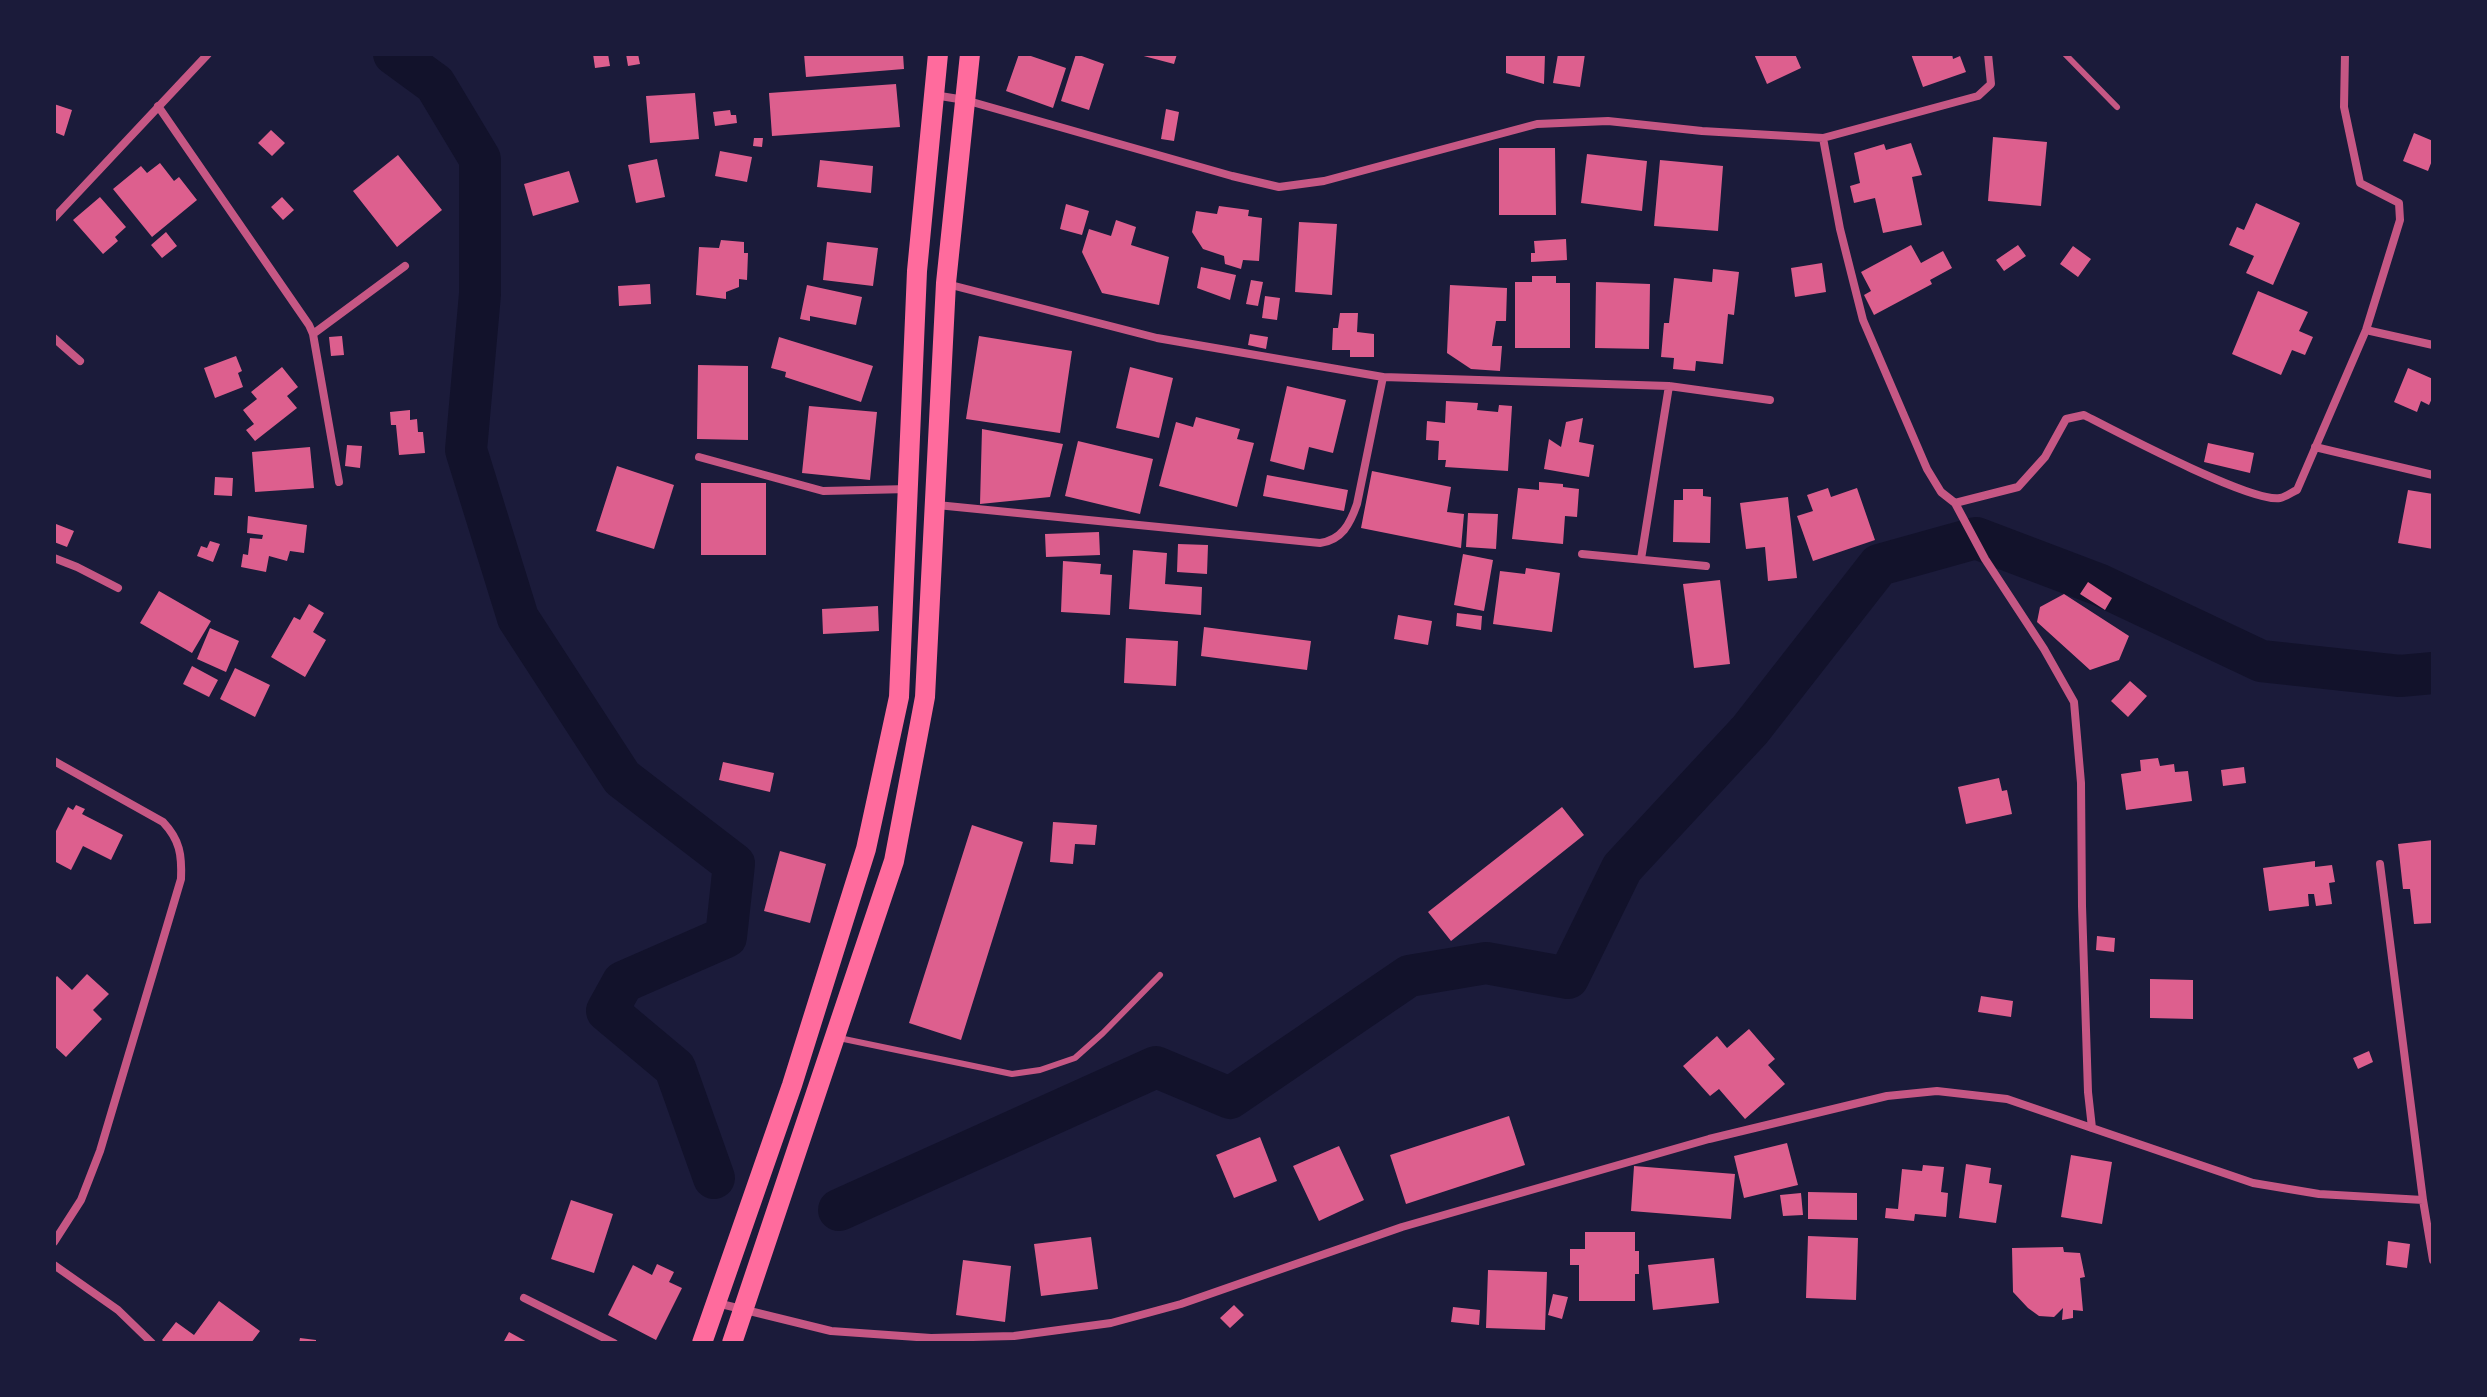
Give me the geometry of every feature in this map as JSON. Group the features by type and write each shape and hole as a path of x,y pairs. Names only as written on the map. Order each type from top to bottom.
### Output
{"main road":[{"path":"702,1343 792,1085 866,849 899,697 917,271 938,54"},
{"path":"732,1343 894,861 906,801 925,697 946,283 970,54"}],"street":[{"path":"54,218 208,54"},
{"path":"934,95 965,100 1279,187 1324,181 1537,124 1608,121 1702,131 1823,138 1978,96 1991,84 1988,54"},
{"path":"1955,503 2018,487 2045,457 2066,419 2084,415 2220,481 2265,497 2281,498 2297,490 2366,330 2400,220 2399,203 2360,183 2344,107 2345,54"},
{"path":"158,106 309,325 339,482"},
{"path":"1823,138 1840,229 1863,320 1927,469 1941,492 1955,503 1985,559 2044,649 2074,702 2081,783 2082,906 2092,1128"},
{"path":"313,334 405,266"},
{"path":"946,283 1157,338 1383,377 1669,386 1770,400"},
{"path":"2366,330 2433,345"},
{"path":"54,338 80,361"},
{"path":"936,505 1320,543 1332,541 1351,523 1357,504 1383,377"},
{"path":"1641,559 1669,386"},
{"path":"2315,447 2433,475"},
{"path":"699,457 823,491 909,489"},
{"path":"1582,554 1706,566"},
{"path":"54,558 118,588"},
{"path":"54,761 163,822 174,834 182,854 181,879 100,1151 81,1200 54,1242"},
{"path":"2380,864 2433,1260"},
{"path":"717,1303 831,1331 931,1338 1014,1336 1111,1323 1181,1304 1402,1227 1709,1139 1887,1096 1937,1091 2007,1099 2253,1183 2319,1194 2423,1200"},
{"path":"54,1265 118,1310 152,1343"},
{"path":"524,1298 614,1343"}],"lane":[{"path":"2065,54 2117,107"},
{"path":"836,1037 1012,1074 1040,1070 1075,1058 1160,975"}],"building":[{"path":"593,54 608,54 610,66 595,68"},
{"path":"626,54 638,54 640,64 628,66"},
{"path":"804,54 903,54 904,69 806,77"},
{"path":"1019,54 1066,68 1053,108 1006,91"},
{"path":"1076,54 1104,64 1089,110 1061,101"},
{"path":"1136,54 1177,54 1174,64"},
{"path":"1506,54 1545,54 1544,84 1506,73"},
{"path":"1558,54 1585,54 1580,87 1553,83"},
{"path":"1754,54 1795,54 1801,68 1767,84"},
{"path":"1911,54 1952,54 1953,59 1960,56 1966,72 1923,87"},
{"path":"896,84 900,127 772,136 769,93"},
{"path":"695,93 699,139 650,143 646,96"},
{"path":"54,104 72,110 64,136 54,132"},
{"path":"1166,109 1179,112 1174,141 1161,139"},
{"path":"730,110 731,115 736,115 737,123 715,126 713,112"},
{"path":"271,130 285,143 272,156 258,143"},
{"path":"2414,133 2433,141 2433,158 2428,171 2403,161"},
{"path":"1993,137 2047,142 2041,206 1988,201"},
{"path":"754,138 763,138 762,147 753,146"},
{"path":"1911,143 1922,175 1912,177 1922,225 1883,233 1875,198 1854,203 1850,186 1860,183 1854,153 1884,144 1886,150"},
{"path":"1499,148 1555,148 1556,215 1499,215"},
{"path":"720,151 752,157 747,182 715,176"},
{"path":"1587,154 1647,161 1642,211 1581,203"},
{"path":"398,155 442,210 397,247 353,191"},
{"path":"657,159 665,197 636,203 628,165"},
{"path":"820,160 873,166 871,193 817,187"},
{"path":"1660,160 1723,166 1718,231 1654,226"},
{"path":"160,163 174,181 179,177 197,200 152,237 113,189 141,166 147,173"},
{"path":"569,171 579,202 533,216 524,184"},
{"path":"100,197 126,227 115,237 118,241 103,254 73,220"},
{"path":"282,197 294,210 283,220 271,207"},
{"path":"2256,203 2300,223 2273,285 2246,273 2254,256 2229,245 2237,227 2244,230"},
{"path":"1066,204 1089,211 1082,235 1060,229"},
{"path":"1219,206 1249,210 1248,216 1262,218 1259,261 1243,260 1241,269 1225,264 1224,256 1203,249 1192,232 1196,211 1217,214"},
{"path":"1116,220 1136,227 1131,245 1169,257 1159,305 1102,293 1082,252 1089,229 1111,236"},
{"path":"1299,222 1337,224 1332,295 1295,292"},
{"path":"166,232 177,246 162,258 151,245"},
{"path":"1566,239 1567,260 1531,262 1531,253 1535,253 1534,241"},
{"path":"721,240 744,242 744,253 748,253 747,280 739,279 739,287 726,292 726,299 696,295 699,247 719,248"},
{"path":"827,242 878,248 873,286 823,280"},
{"path":"1911,245 1921,263 1943,251 1952,268 1930,280 1932,284 1874,315 1864,295 1871,291 1861,272"},
{"path":"2018,245 2026,256 2004,271 1996,260"},
{"path":"2073,246 2091,259 2078,277 2060,264"},
{"path":"1822,263 1826,292 1795,297 1791,268"},
{"path":"1201,267 1236,275 1230,300 1197,288"},
{"path":"1713,269 1739,272 1734,315 1728,314 1723,364 1696,361 1695,371 1673,369 1674,358 1661,357 1664,323 1669,323 1674,278 1712,282"},
{"path":"1532,276 1556,276 1556,283 1570,283 1570,348 1515,348 1515,282 1532,282"},
{"path":"1251,280 1263,282 1258,306 1246,304"},
{"path":"1596,282 1650,284 1649,349 1595,348"},
{"path":"650,284 651,304 619,306 618,286"},
{"path":"807,285 862,297 856,325 810,316 810,321 800,319"},
{"path":"1450,285 1507,288 1506,321 1496,321 1492,346 1502,346 1500,371 1471,369 1447,353"},
{"path":"2258,291 2308,312 2299,331 2313,337 2305,355 2292,350 2281,375 2232,354"},
{"path":"1265,296 1280,298 1277,320 1262,318"},
{"path":"1340,313 1358,313 1357,332 1374,334 1374,357 1350,357 1350,350 1332,350 1333,328 1338,328"},
{"path":"1250,334 1268,337 1266,349 1248,345"},
{"path":"342,336 344,355 331,356 329,337"},
{"path":"979,336 1072,351 1060,433 966,419"},
{"path":"779,337 873,366 861,402 785,377 786,372 771,368"},
{"path":"236,356 242,371 238,373 243,387 215,398 204,368"},
{"path":"698,365 748,366 748,440 697,439"},
{"path":"282,367 298,387 287,396 297,408 255,441 246,430 254,424 243,410 257,399 251,392"},
{"path":"1130,367 1173,378 1159,438 1116,428"},
{"path":"2408,368 2433,379 2433,396 2429,405 2421,401 2417,412 2394,402"},
{"path":"1287,386 1346,400 1333,453 1309,447 1304,470 1270,461"},
{"path":"1446,401 1478,403 1477,410 1498,412 1499,405 1512,406 1508,471 1445,467 1446,460 1438,460 1439,441 1426,440 1427,421 1445,423"},
{"path":"809,406 877,412 870,480 802,473"},
{"path":"410,410 410,420 417,419 418,432 423,432 425,453 399,455 396,425 391,425 390,412"},
{"path":"1196,417 1240,429 1237,439 1254,443 1237,507 1159,486 1176,422 1193,427"},
{"path":"1583,418 1579,442 1594,445 1589,477 1544,469 1549,439 1561,447 1566,422"},
{"path":"982,429 1063,444 1050,497 980,504"},
{"path":"1078,441 1153,459 1140,514 1065,496"},
{"path":"2208,443 2254,453 2250,473 2204,462"},
{"path":"347,445 362,446 360,468 345,466"},
{"path":"310,447 314,488 255,492 252,452"},
{"path":"617,466 674,485 654,549 596,531"},
{"path":"1372,471 1451,487 1447,512 1464,514 1461,548 1361,528"},
{"path":"1267,475 1348,490 1344,511 1263,496"},
{"path":"215,477 233,478 232,496 214,495"},
{"path":"1539,482 1579,489 1577,517 1565,516 1563,544 1512,539 1518,488 1539,490"},
{"path":"701,483 766,483 766,555 701,555"},
{"path":"1828,488 1831,497 1857,488 1875,540 1813,561 1797,516 1813,511 1807,495"},
{"path":"1683,489 1703,489 1703,496 1711,497 1710,543 1673,542 1674,500 1683,500"},
{"path":"2408,490 2433,494 2433,549 2398,543"},
{"path":"1788,497 1797,578 1768,581 1765,547 1746,549 1740,503"},
{"path":"1468,513 1498,514 1496,549 1466,547"},
{"path":"248,516 307,525 304,553 290,551 287,561 269,556 266,572 241,567 243,554 248,555 250,538 262,539 263,535 247,533"},
{"path":"56,524 74,531 67,547 54,542"},
{"path":"1099,532 1100,555 1046,557 1045,534"},
{"path":"210,541 220,544 213,562 197,556 201,546 207,548"},
{"path":"1178,544 1208,545 1207,574 1177,572"},
{"path":"1133,550 1167,553 1165,584 1202,587 1201,615 1129,609"},
{"path":"1463,554 1493,560 1484,611 1454,605"},
{"path":"1063,561 1101,564 1100,574 1112,575 1110,615 1061,612"},
{"path":"1526,568 1560,573 1552,632 1493,624 1500,571 1525,574"},
{"path":"1720,580 1730,664 1694,668 1683,584"},
{"path":"2088,582 2112,598 2105,610 2080,594"},
{"path":"159,591 211,621 192,653 140,623"},
{"path":"2064,594 2129,636 2119,660 2090,670 2037,622 2040,607"},
{"path":"309,604 324,613 313,632 326,640 305,677 271,657 294,617 300,620"},
{"path":"878,606 879,631 823,634 822,609"},
{"path":"1457,613 1482,616 1481,630 1456,626"},
{"path":"1398,615 1432,621 1428,645 1394,639"},
{"path":"1204,627 1311,641 1307,670 1201,656"},
{"path":"210,628 239,641 226,672 197,659"},
{"path":"1126,638 1178,641 1176,686 1124,683"},
{"path":"192,666 218,680 209,697 183,684"},
{"path":"235,668 270,685 255,717 220,699"},
{"path":"2130,681 2147,696 2128,717 2111,701"},
{"path":"2158,758 2160,766 2174,764 2175,772 2188,771 2192,801 2126,810 2121,774 2141,771 2140,760"},
{"path":"723,762 774,773 770,792 719,780"},
{"path":"2244,767 2246,783 2223,786 2221,770"},
{"path":"1999,778 2002,791 2007,790 2012,814 1966,824 1958,787"},
{"path":"76,805 85,809 82,814 123,835 111,860 83,846 71,870 54,861 54,835 68,807 73,810"},
{"path":"1562,807 1584,835 1451,941 1428,912"},
{"path":"1053,822 1097,825 1095,845 1075,844 1073,864 1050,862"},
{"path":"972,825 1023,842 961,1040 909,1023"},
{"path":"2433,840 2433,923 2414,924 2410,889 2403,889 2398,844"},
{"path":"780,851 826,864 810,923 764,911"},
{"path":"2315,861 2315,867 2332,865 2335,882 2329,883 2332,904 2316,906 2314,894 2308,894 2309,906 2269,911 2263,868"},
{"path":"2097,936 2115,938 2114,952 2096,950"},
{"path":"87,974 109,994 93,1010 102,1019 66,1057 54,1046 54,980 57,976 72,990"},
{"path":"2150,979 2193,980 2193,1019 2150,1018"},
{"path":"1981,996 2013,1001 2011,1017 1978,1012"},
{"path":"1749,1029 1775,1059 1768,1065 1785,1084 1745,1119 1719,1089 1710,1096 1683,1066 1717,1036 1727,1048"},
{"path":"2369,1051 2373,1062 2358,1069 2353,1058"},
{"path":"1509,1116 1525,1165 1406,1204 1390,1155"},
{"path":"1260,1137 1277,1181 1234,1198 1216,1155"},
{"path":"1787,1143 1798,1185 1744,1198 1734,1156"},
{"path":"1339,1146 1364,1200 1319,1221 1293,1166"},
{"path":"2071,1155 2112,1162 2102,1224 2061,1217"},
{"path":"1966,1164 1991,1168 1989,1183 2002,1185 1996,1223 1959,1218"},
{"path":"1923,1165 1944,1167 1941,1192 1948,1193 1946,1217 1915,1214 1914,1221 1885,1218 1886,1208 1898,1209 1902,1169 1922,1171"},
{"path":"1634,1166 1735,1174 1731,1219 1631,1211"},
{"path":"1808,1192 1857,1193 1857,1220 1808,1219"},
{"path":"1801,1193 1803,1215 1783,1216 1780,1195"},
{"path":"571,1200 613,1214 594,1273 551,1259"},
{"path":"1585,1232 1635,1232 1639,1274 1635,1274 1635,1301 1579,1301 1579,1265 1570,1265 1570,1249 1585,1249"},
{"path":"1808,1236 1858,1238 1856,1300 1806,1298"},
{"path":"1091,1237 1098,1289 1041,1296 1034,1244"},
{"path":"2388,1241 2410,1244 2407,1268 2386,1265"},
{"path":"2063,1247 2064,1252 2080,1253 2085,1277 2080,1278 2083,1311 2073,1310 2073,1318 2062,1320 2063,1308 2054,1317 2039,1316 2013,1292 2012,1248"},
{"path":"1714,1258 1719,1303 1653,1310 1648,1265"},
{"path":"963,1260 1011,1266 1005,1322 956,1315"},
{"path":"657,1264 674,1272 669,1282 682,1288 656,1340 608,1315 633,1265 652,1275"},
{"path":"1488,1270 1547,1272 1545,1330 1486,1328"},
{"path":"1553,1294 1568,1297 1562,1319 1548,1315"},
{"path":"219,1301 260,1331 251,1343 165,1343 162,1340 176,1322 194,1335"},
{"path":"1234,1305 1244,1315 1230,1328 1220,1318"},
{"path":"1453,1307 1480,1310 1479,1325 1451,1322"},
{"path":"509,1332 529,1343 503,1343"},
{"path":"300,1338 316,1340 316,1343 299,1343"}],"waterway":[{"path":"394,54 435,84 480,159 480,294 466,450 518,618 622,778 734,864 726,937 623,982 607,1011 675,1068 714,1178"},
{"path":"839,1210 1156,1067 1230,1098 1409,976 1486,963 1568,978 1622,868 1750,730 1879,565 1976,538 2100,585 2261,661 2400,676 2433,673"}]}
